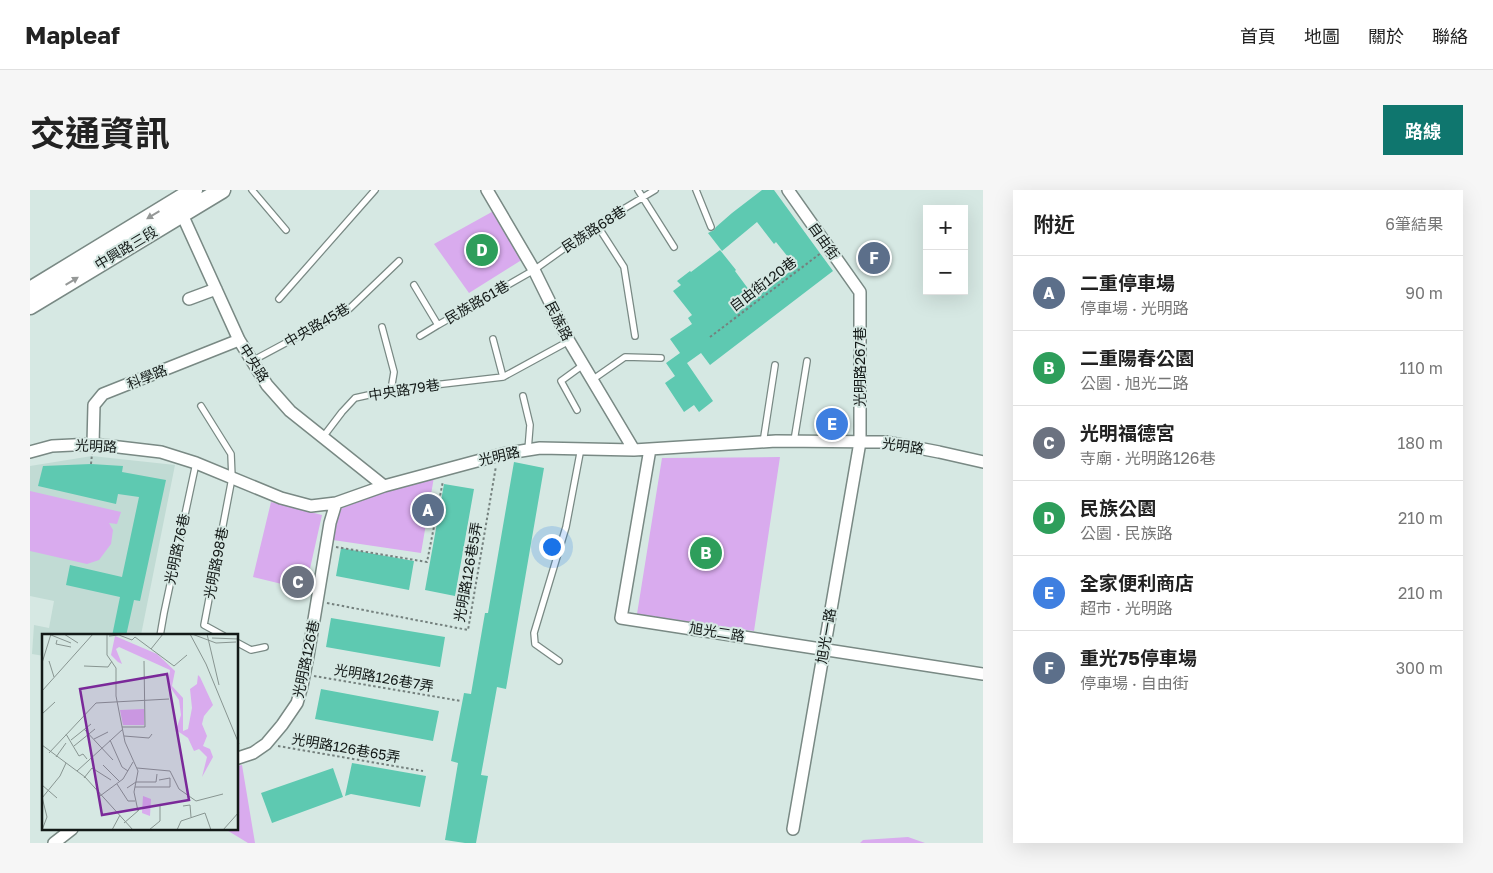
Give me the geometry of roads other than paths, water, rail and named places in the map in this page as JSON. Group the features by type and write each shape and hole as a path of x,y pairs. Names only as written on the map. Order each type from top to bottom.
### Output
{"main road":[{"name":"中興路三段","path":"30,306 179,208 194,190"},
{"name":"中興路三段","path":"30,290 179,208 222,190"}],"street":[{"name":"民族路","path":"487,190 534,270 569,341 634,450"},
{"name":"自由街","path":"788,190 860,292"},
{"name":"中央路","path":"179,208 239,340 267,385 290,411 384,486"},
{"path":"189,299 216,290"},
{"name":"光明路267巷","path":"860,292 860,442"},
{"name":"科學路","path":"93,444 94,406 103,394 239,340"},
{"name":"光明路","path":"30,452 52,446 93,444 161,452 196,463 281,498 311,506 336,503 384,486 498,455 540,448 634,450 794,441 887,442 983,462"},
{"name":"旭光一路","path":"793,829 860,442"},
{"name":"旭光二路","path":"650,449 621,618 983,674"},
{"name":"光明路126巷","path":"239,758 253,753 266,744 297,703 305,674 326,545 336,503"},
{"path":"54,843 71,830"}],"lane":[{"path":"252,190 286,230"},
{"path":"279,299 375,190"},
{"path":"638,190 674,247"},
{"name":"民族路68巷","path":"534,270 598,225 655,190"},
{"path":"696,190 711,227"},
{"path":"598,225 624,267 636,336"},
{"name":"中央路45巷","path":"252,361 349,309 399,261"},
{"name":"民族路61巷","path":"420,336 534,270"},
{"path":"414,285 438,325"},
{"path":"382,327 394,372 391,390"},
{"path":"493,339 503,377 569,341"},
{"path":"592,380 625,357 661,358"},
{"path":"794,441 807,361"},
{"path":"577,410 560,381 583,365"},
{"path":"763,442 775,365"},
{"name":"中央路79巷","path":"323,437 355,398 391,390 503,377"},
{"path":"523,396 530,425 528,450"},
{"path":"201,406 231,454 232,478"},
{"path":"560,661 535,644 534,633 566,527 581,448"},
{"name":"光明路76巷","path":"160,634 196,463"},
{"name":"光明路98巷","path":"220,634 204,625 232,478"},
{"path":"239,644 251,650 265,646"}],"place":[{"name":"民族公園","path":"482,250"},
{"name":"重光75停車場","path":"874,258"},
{"name":"全家便利商店","path":"832,424"},
{"name":"二重停車場","path":"428,510"},
{"name":"二重陽春公園","path":"706,553"},
{"name":"光明福德宮","path":"298,582"}]}
